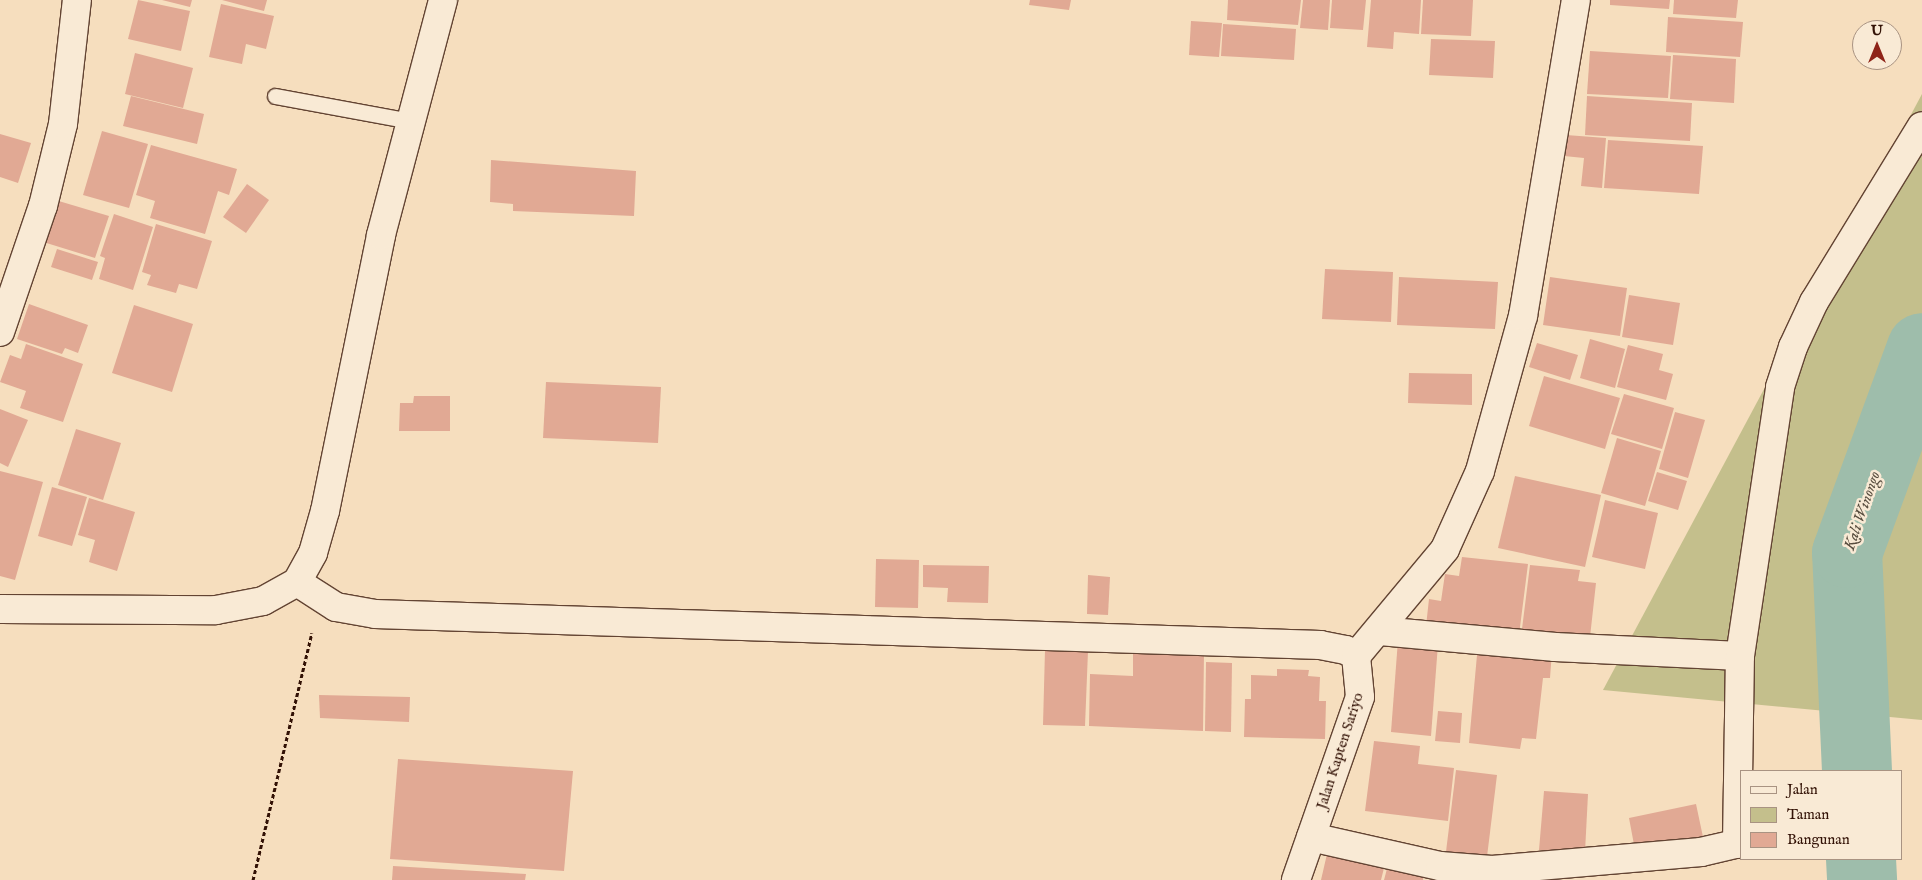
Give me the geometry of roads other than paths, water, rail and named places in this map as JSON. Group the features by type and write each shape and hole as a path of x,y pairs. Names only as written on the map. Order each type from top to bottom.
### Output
{"street":[{"path":"0,332 43,206 63,124 73,62 76,0"},
{"path":"0,609 216,610 264,601 297,582 313,554 325,511 382,235 443,0"},
{"path":"297,582 320,600 375,614 1320,645 1356,656 1380,631 1445,549 1480,471 1499,415 1539,230 1576,0"},
{"path":"1311,837 1440,866 1492,870 1734,847 1740,840 1740,656 1780,387 1792,347 1814,302 1922,126"},
{"path":"1380,631 1555,647 1740,656"},
{"name":"Jalan Kapten Sariyo","path":"1296,880 1360,697 1356,656"}],"lane":[{"path":"275,96 411,121"}],"waterway":[{"name":"Kali Winongo","path":"1857,770 1847,553 1922,348"},
{"name":"Kali Winongo","path":"1861,860 1862,880"}]}
